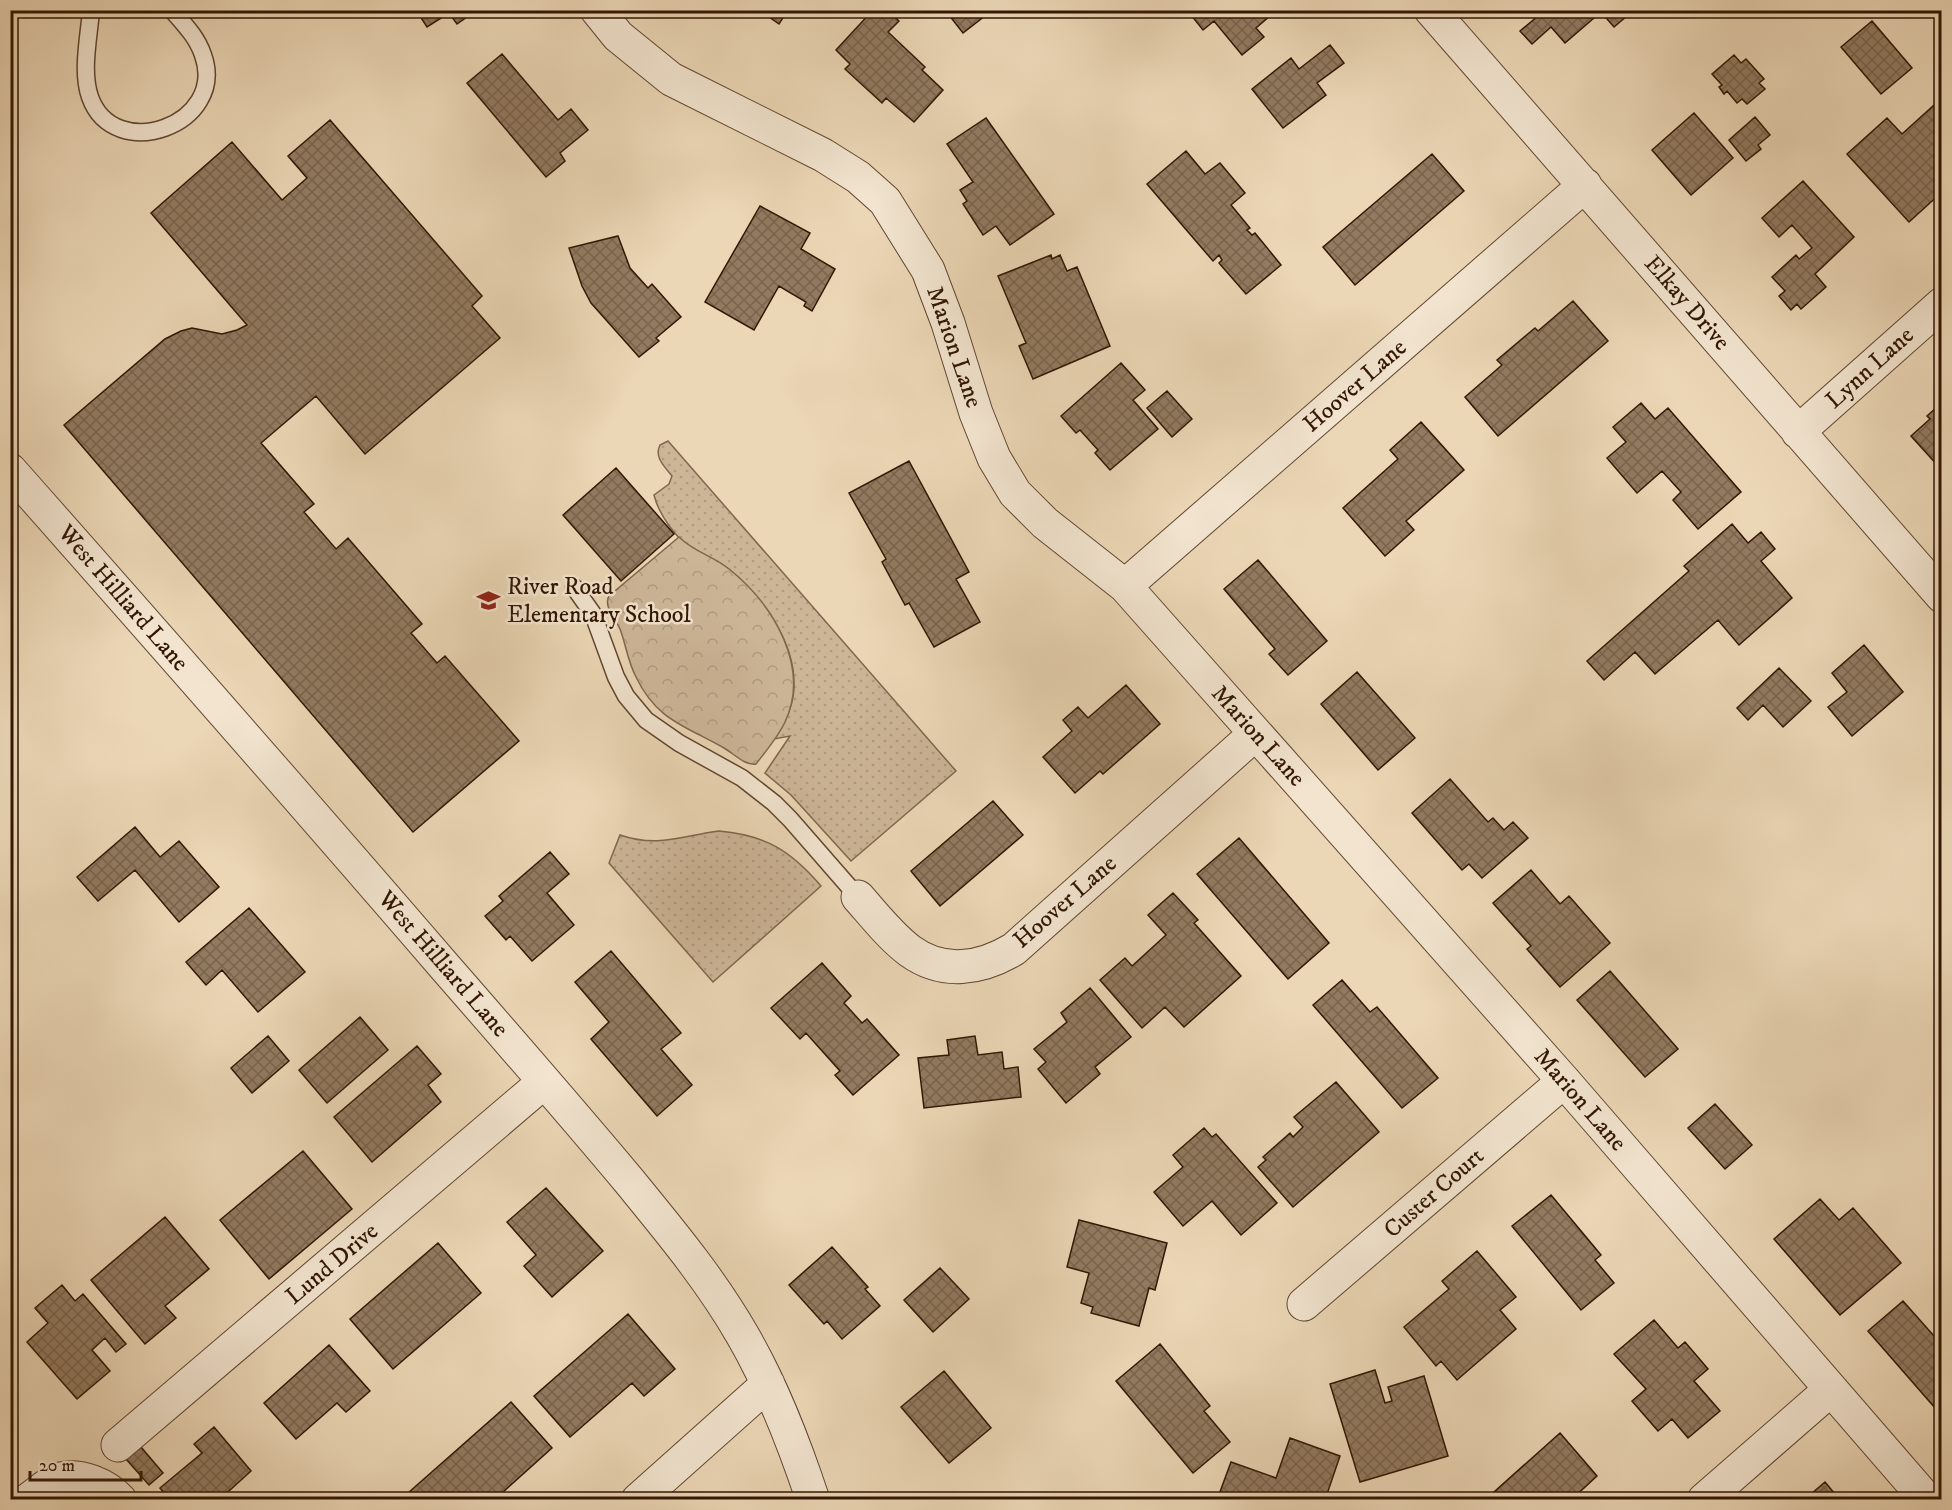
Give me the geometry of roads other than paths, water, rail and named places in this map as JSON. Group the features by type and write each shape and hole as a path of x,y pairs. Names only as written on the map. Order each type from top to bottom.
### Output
{"street":[{"name":"Marion Lane","path":"597,10 618,36 671,79 823,155 858,177 885,201 928,270 948,323 976,412 994,458 1015,493 1045,523 1125,586 1564,1081 1927,1500"},
{"name":"Elkay Drive","path":"1431,10 1941,596"},
{"name":"Hoover Lane","path":"1125,586 1585,185"},
{"name":"Lynn Lane","path":"1798,432 1941,304"},
{"name":"West Hilliard Lane","path":"10,470 544,1082 677,1239 744,1337 768,1384 795,1446 813,1500"},
{"name":"Hoover Lane","path":"858,897 910,951 936,963 962,967 985,963 1014,949 1255,734"},
{"name":"Custer Court","path":"1304,1304 1564,1081"},
{"name":"Lund Drive","path":"118,1445 544,1082"},
{"path":"638,1500 768,1384"},
{"path":"1704,1500 1830,1390"},
{"path":"28,1500 59,1479 80,1479 97,1483 120,1500"}],"lane":[{"path":"91,10 86,81 90,98 105,119 132,132 150,131 184,119 196,107 204,92 207,74 204,56 198,42 171,10"},
{"path":"574,588 593,614 616,677 626,696 646,720 679,743 742,778 774,803 858,897"}],"place":[{"name":"River Road Elementary School","path":"489,601"}]}
